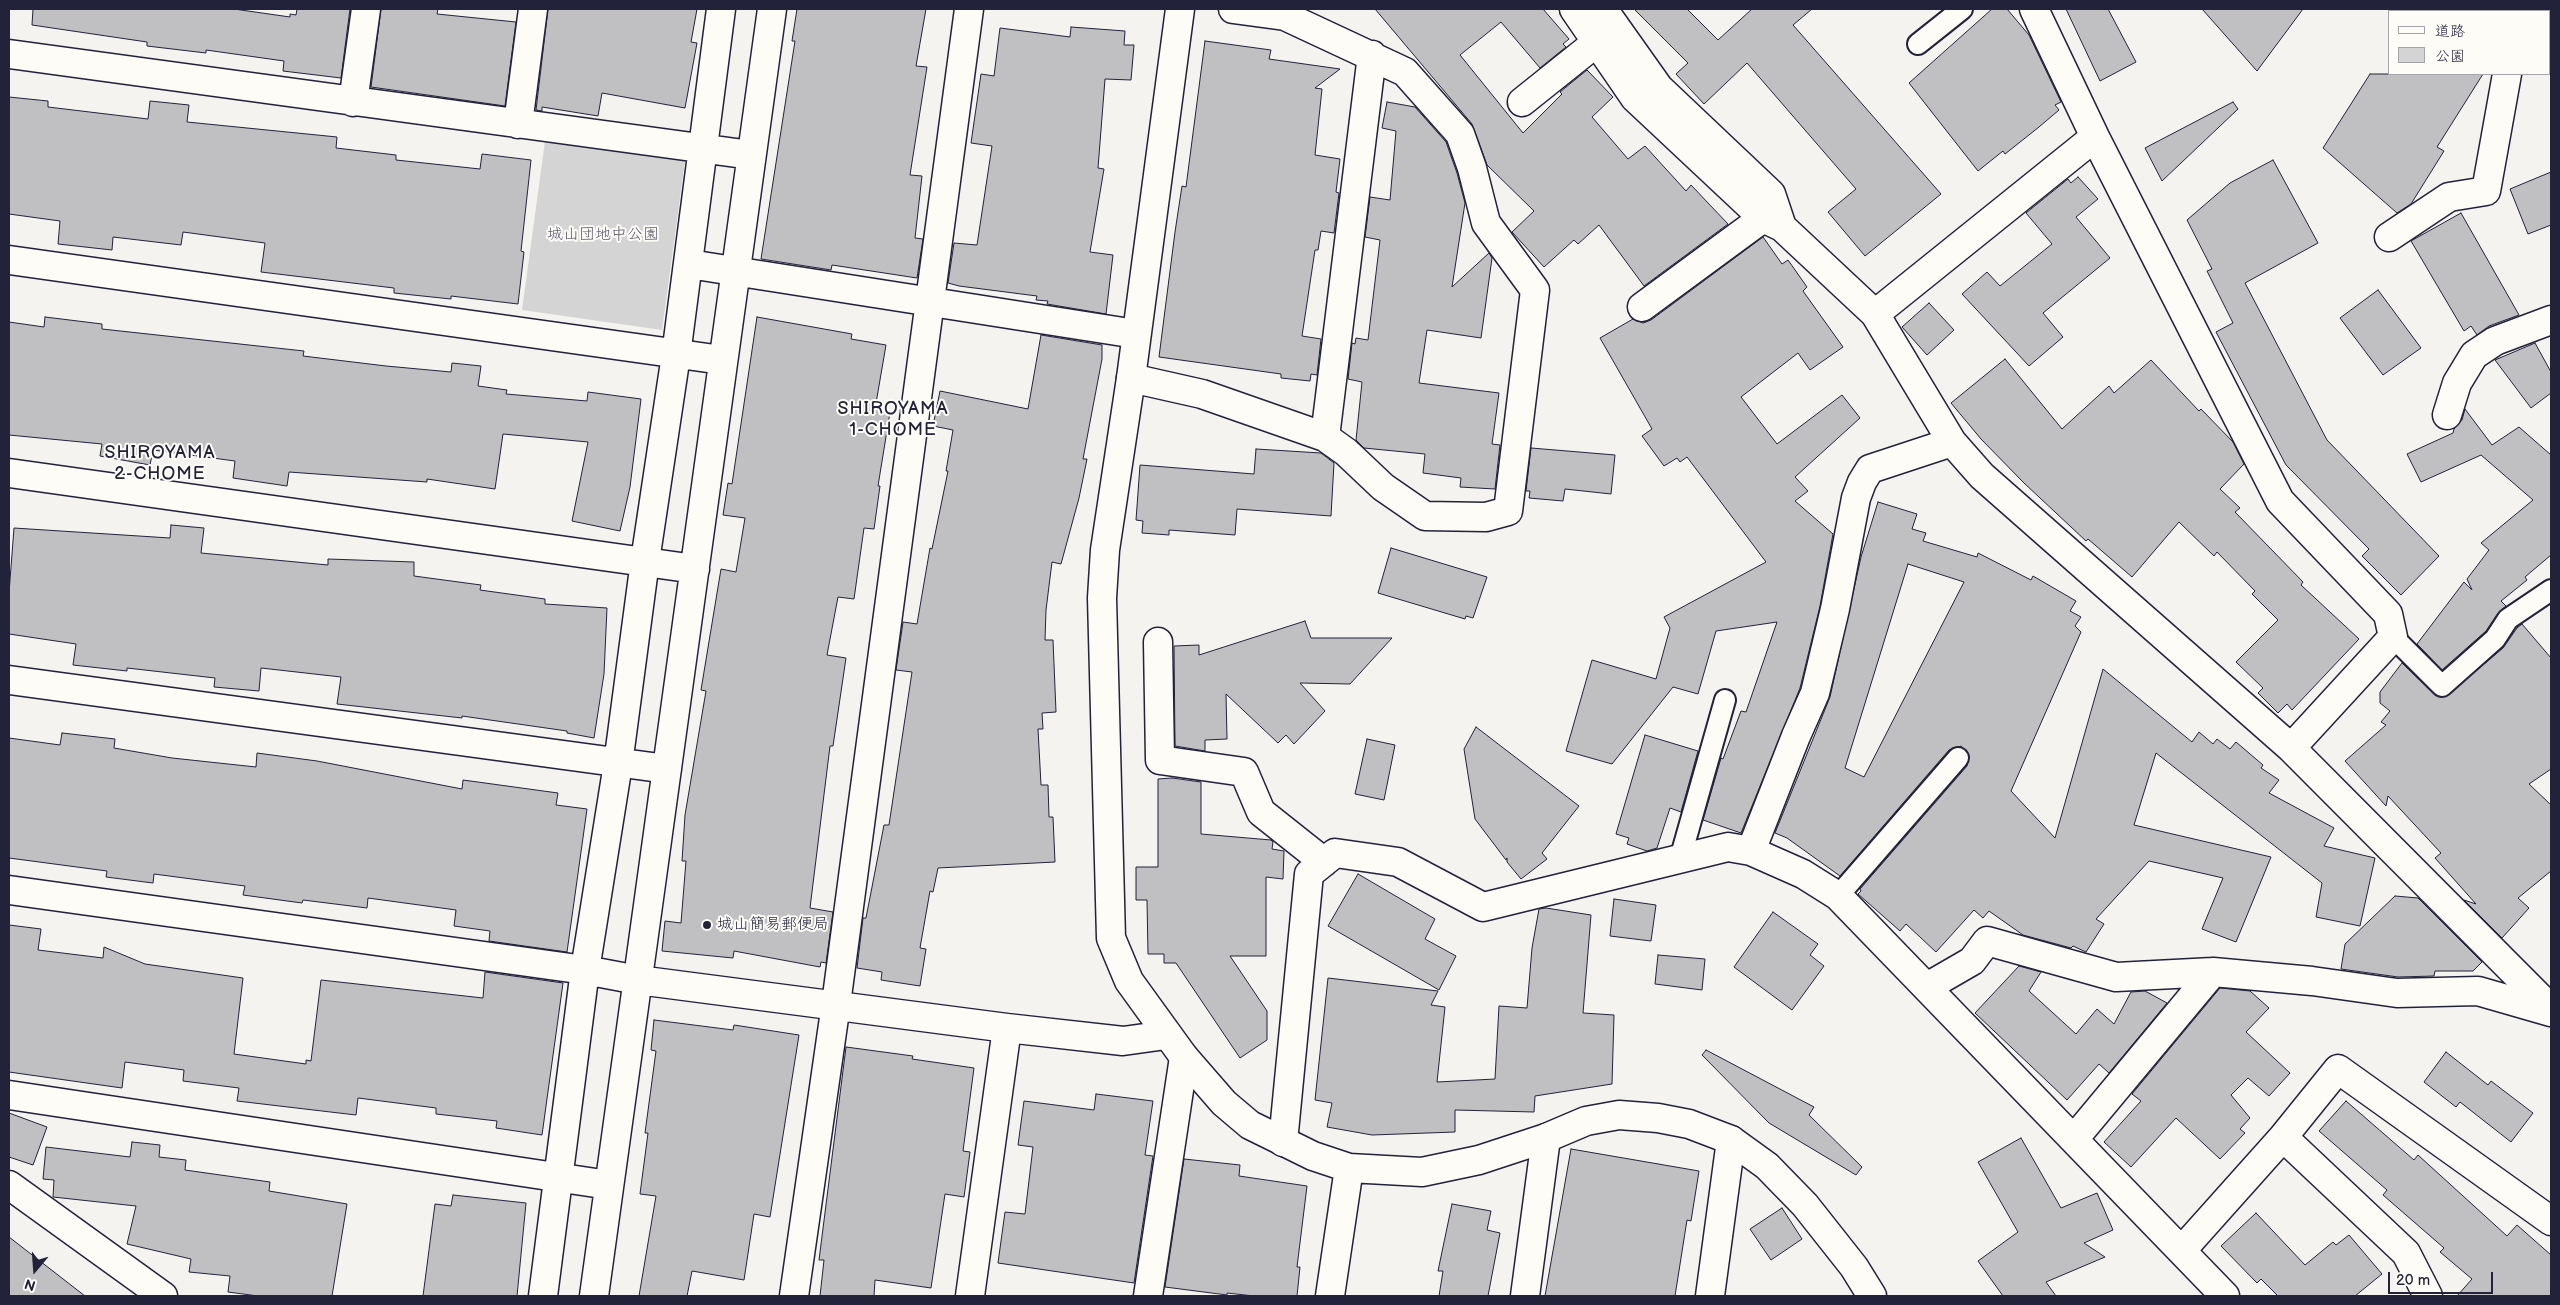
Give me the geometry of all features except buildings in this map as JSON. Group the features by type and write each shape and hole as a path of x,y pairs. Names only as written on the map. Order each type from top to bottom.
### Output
{"street":[{"path":"353,102 366,9"},
{"path":"518,124 533,9"},
{"path":"543,1296 560,1177 585,970 618,764 644,562 689,264 721,9"},
{"path":"594,1296 734,272 772,9"},
{"path":"794,1296 836,1004 969,9"},
{"path":"1180,9 1131,378 1105,550 1102,598 1111,938 1129,981 1166,1035 1224,1103 1250,1125 1313,1156 1349,1168 1422,1172 1479,1160 1546,1138 1586,1121 1619,1115 1658,1118 1689,1124 1732,1140 1767,1166 1804,1205 1854,1267 1872,1296"},
{"path":"1131,378 1202,394 1325,437 1346,452 1383,487 1425,516 1486,517 1508,512 1535,290 1486,223 1472,168 1460,134 1405,72 1285,16 1233,9"},
{"path":"1574,9 1635,98 1876,314 1952,442 1982,476 2291,748 2551,1010"},
{"path":"1603,9 1659,88 1771,194 1772,222"},
{"path":"2034,9 2095,137 2280,501 2388,614 2393,637 2291,748"},
{"path":"1522,102 1597,42"},
{"path":"9,54 751,155"},
{"path":"1325,437 1372,55"},
{"path":"2389,237 2449,197 2486,191 2507,75"},
{"path":"1876,314 2095,137"},
{"path":"1642,307 1772,222"},
{"path":"9,260 722,360"},
{"path":"689,264 1136,334"},
{"path":"2448,415 2457,383 2474,355 2495,341 2551,320"},
{"path":"1751,850 1796,736 1815,694 1835,608 1856,498 1862,482 1870,469 1952,442"},
{"path":"9,473 694,569"},
{"path":"1158,642 1160,760 1244,772 1261,812 1324,862"},
{"path":"9,680 618,764 667,769"},
{"path":"1283,1142 1309,874 1334,853 1398,862 1483,907 1728,847 1751,850 1803,874 1838,896 2225,1296"},
{"path":"9,890 585,970 638,980 836,1004 1007,1028 1123,1042 1166,1035"},
{"path":"1927,987 1972,962 1987,941 2116,977 2213,972 2312,981 2396,993 2478,991 2551,1010"},
{"path":"2074,1139 2213,972"},
{"path":"970,1296 1007,1028"},
{"path":"1148,1296 1184,1057"},
{"path":"2182,1250 2283,1137 2338,1069 2551,1221"},
{"path":"9,1096 609,1185"},
{"path":"2283,1137 2406,1253 2428,1296"},
{"path":"1525,1296 1546,1138"},
{"path":"1710,1296 1732,1140"},
{"path":"1330,1296 1349,1168"},
{"path":"9,1185 153,1293"}],"lane":[{"path":"1918,44 1962,9"},
{"path":"2393,637 2442,686 2495,639 2508,619 2551,590"},
{"path":"1680,859 1724,700"},
{"path":"1838,896 1958,758"}],"green space":[{"name":"城山団地中公園","path":"545,141 685,161 662,330 522,310"}],"place":[{"name":"城山簡易郵便局","path":"707,925"}],"district":[{"name":"SHIROYAMA 1-CHOME","path":"893,419"},
{"name":"SHIROYAMA 2-CHOME","path":"160,463"}]}
